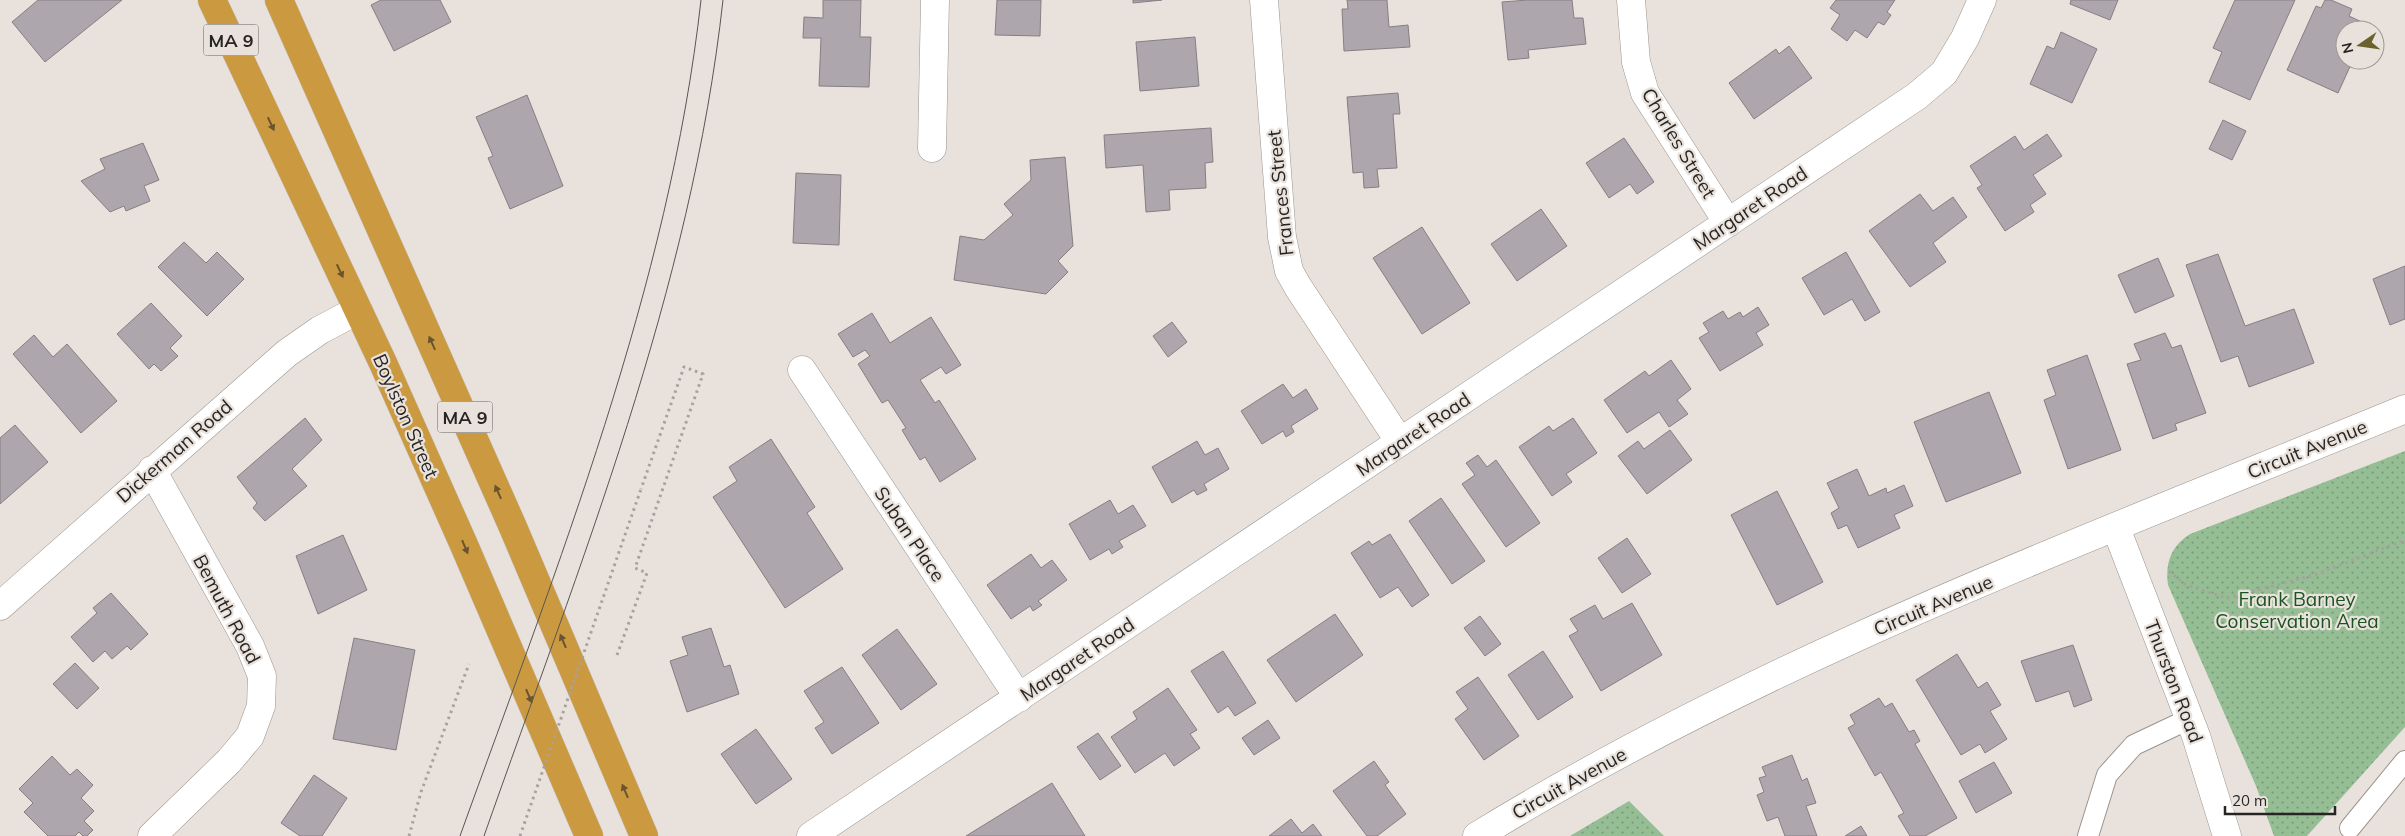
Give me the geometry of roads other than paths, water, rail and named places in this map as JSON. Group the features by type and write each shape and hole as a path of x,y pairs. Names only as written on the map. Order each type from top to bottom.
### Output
{"highway":[{"name":"Boylston Street","path":"212,0 358,310 464,544 589,836"},
{"name":"MA 9","path":"280,0 512,524 644,836"}],"street":[{"path":"932,148 935,0"},
{"name":"Frances Street","path":"1264,0 1282,237 1289,271 1400,442"},
{"name":"Charles Street","path":"1631,0 1636,62 1646,94 1728,222"},
{"name":"Margaret Road","path":"811,836 1930,86 1944,73 1955,57 1982,0"},
{"name":"Dickerman Road","path":"0,606 152,470 287,353 320,330 358,310"},
{"name":"Suban Place","path":"802,370 1019,698"},
{"name":"Circuit Avenue","path":"1477,836 1570,780 1818,655 1931,604 2405,409"},
{"name":"Bemuth Road","path":"152,470 250,646 262,676 261,706 250,736 229,761 152,836"},
{"name":"Thurston Road","path":"2116,528 2189,720 2227,836"}],"lane":[{"path":"2088,836 2107,775 2134,745 2189,720"},
{"path":"2350,828 2405,761"}],"tram line":[{"path":"460,836 570,529 605,424 636,319 663,214 685,107 701,0"},
{"path":"484,836 593,528 628,424 659,320 686,215 707,108 723,0"}],"park label":[{"name":"Frank Barney Conservation Area","path":"2297,610"}]}
